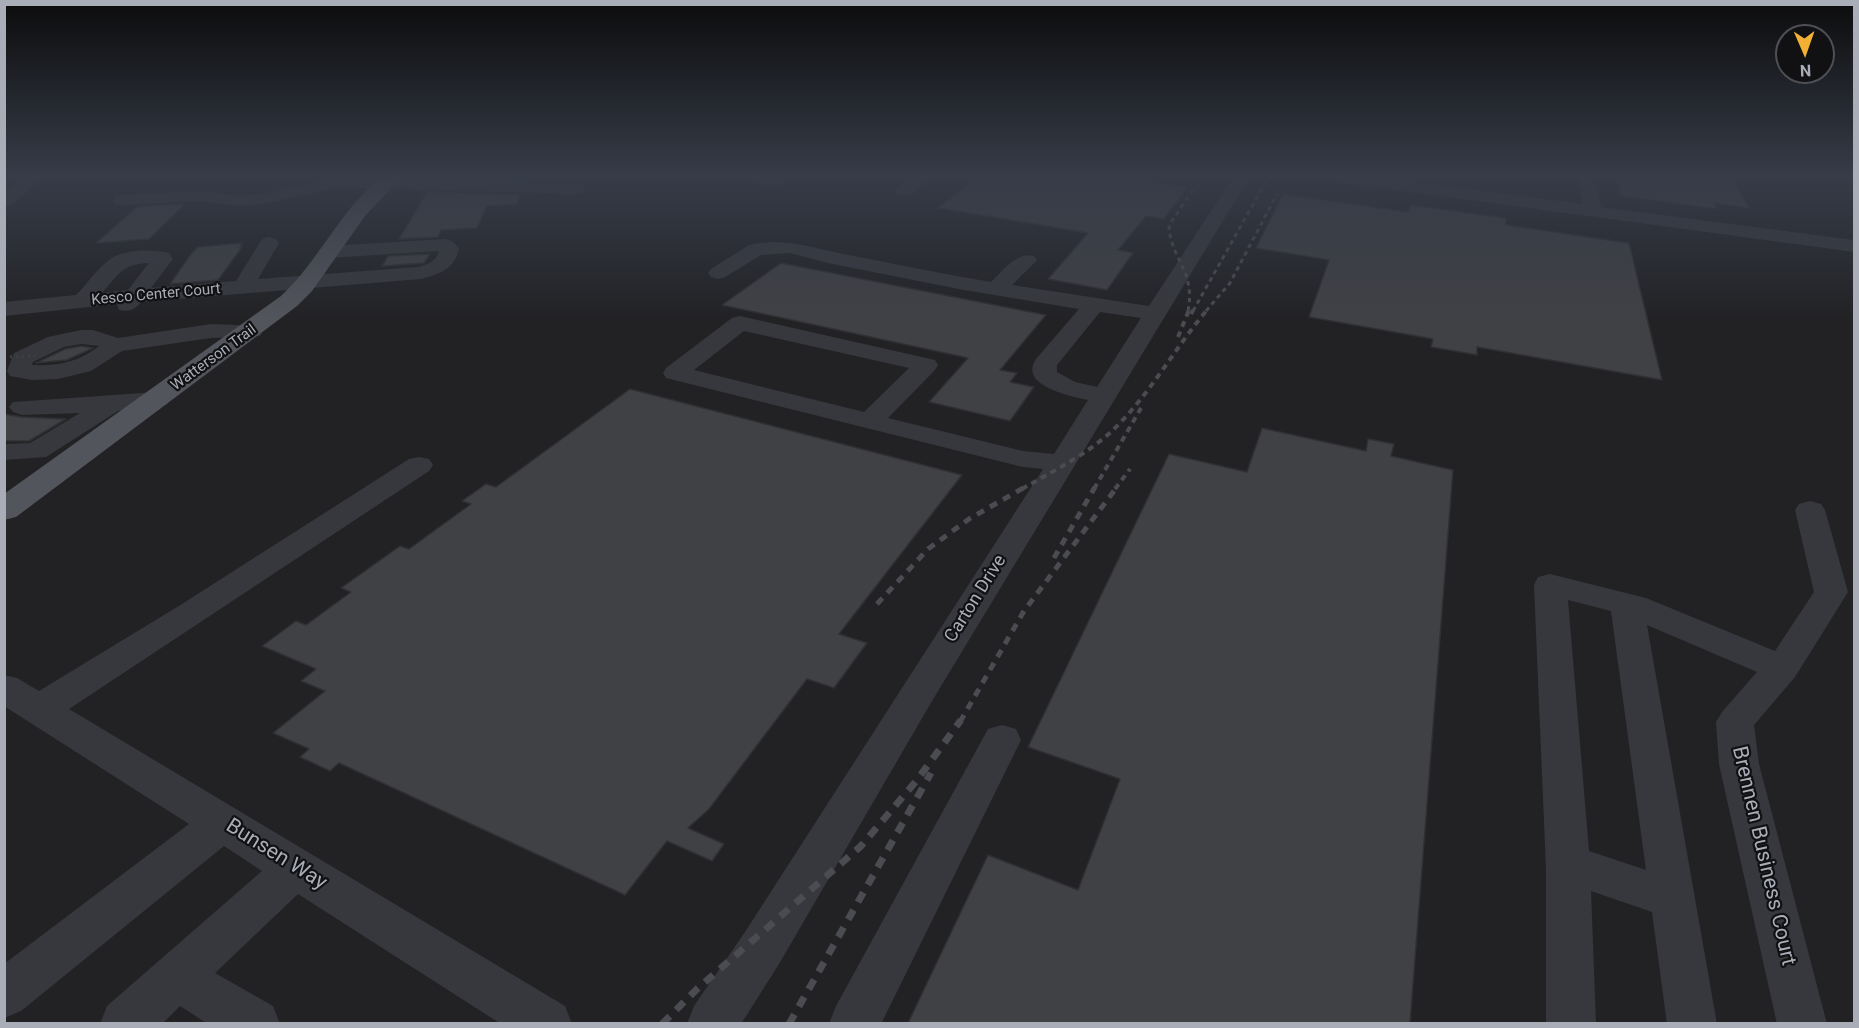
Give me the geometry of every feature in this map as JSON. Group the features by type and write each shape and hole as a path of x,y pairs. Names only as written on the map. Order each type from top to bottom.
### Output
{"main road":[{"name":"Watterson Trail","path":"4,510 292,299 307,282 348,224"}],"street":[{"name":"Carton Drive","path":"712,1023 762,948 1212,224"},
{"path":"1690,224 1854,246"},
{"path":"243,287 269,243"},
{"name":"Kesco Center Court","path":"4,309 421,273 438,267 447,259 449,248 445,245 328,252"},
{"path":"718,273 756,249 791,247 828,258 995,289 1155,314"},
{"path":"4,326 119,314 163,260 162,256 131,258 117,263 83,302"},
{"path":"995,289 1027,260"},
{"path":"4,289 61,285 47,305"},
{"path":"1094,305 1045,364 1045,375 1067,388 1104,396"},
{"path":"869,422 926,365 740,323 675,373 869,422 1023,459 1062,463"},
{"path":"115,345 210,331 252,330"},
{"path":"22,407 157,400"},
{"path":"4,452 36,451 112,404"},
{"path":"22,698 194,612 419,465"},
{"name":"Brennen Business Court","path":"1802,1023 1738,764 1735,722 1782,668 1831,592 1810,510"},
{"path":"1570,1023 1568,864 1550,585 1627,604 1782,668"},
{"path":"1627,604 1692,1023"},
{"name":"Bunsen Way","path":"22,698 547,1023"},
{"path":"854,1023 1002,740"},
{"path":"4,994 223,822"},
{"path":"1568,864 1673,899"},
{"path":"125,1023 296,868"},
{"path":"177,977 255,1023"}],"path":[{"path":"4,357 35,356"}],"shaded area":[{"path":"5,224 1854,224 1854,1023 5,1023"}],"building":[{"path":"118,224 164,224 149,239 96,243"},
{"path":"408,224 479,224 477,228 441,230 438,237 399,239"},
{"path":"1034,224 1139,224 1118,250 1133,253 1107,290 1048,279 1088,233"},
{"path":"1268,224 1506,224 1629,243 1662,380 1477,347 1477,355 1431,347 1433,339 1309,317 1329,260 1256,248"},
{"path":"242,243 240,247 242,247 218,280 170,284 198,247"},
{"path":"430,254 424,263 382,266 388,256"},
{"path":"781,263 1046,315 1000,370 1017,373 1010,382 1034,387 1010,421 929,402 968,358 722,305"},
{"path":"81,346 93,348 67,360 36,363 65,349"},
{"path":"630,389 962,475 839,634 867,643 834,688 807,679 709,809 688,828 724,844 712,861 667,841 625,895 339,763 330,771 300,757 309,749 273,733 325,691 301,681 316,669 262,646 296,621 306,625 351,592 341,588 400,546 409,549 471,504 462,501 486,484 496,487"},
{"path":"4,414 66,419 29,441 4,441"},
{"path":"1262,428 1366,451 1368,439 1394,444 1391,456 1453,470 1410,1023 908,1023 988,855 1078,890 1120,779 1028,747 1169,454 1247,472"}],"railway":[{"path":"1170,224 1170,237 1189,285 1188,311"},
{"path":"1193,311 1242,224"},
{"path":"1206,311 1230,283 1261,224"},
{"path":"1178,337 1189,310"},
{"path":"1191,314 1193,310"},
{"path":"1022,489 1082,454 1114,429 1151,386 1207,310"},
{"path":"1094,489 1141,408"},
{"path":"1115,489 1130,469"},
{"path":"877,604 928,549 969,519 1025,487"},
{"path":"1054,558 1095,487"},
{"path":"960,722 1024,611 1117,487"},
{"path":"662,1024 697,989 861,846 917,780 961,720"},
{"path":"789,1024 931,773"}]}
